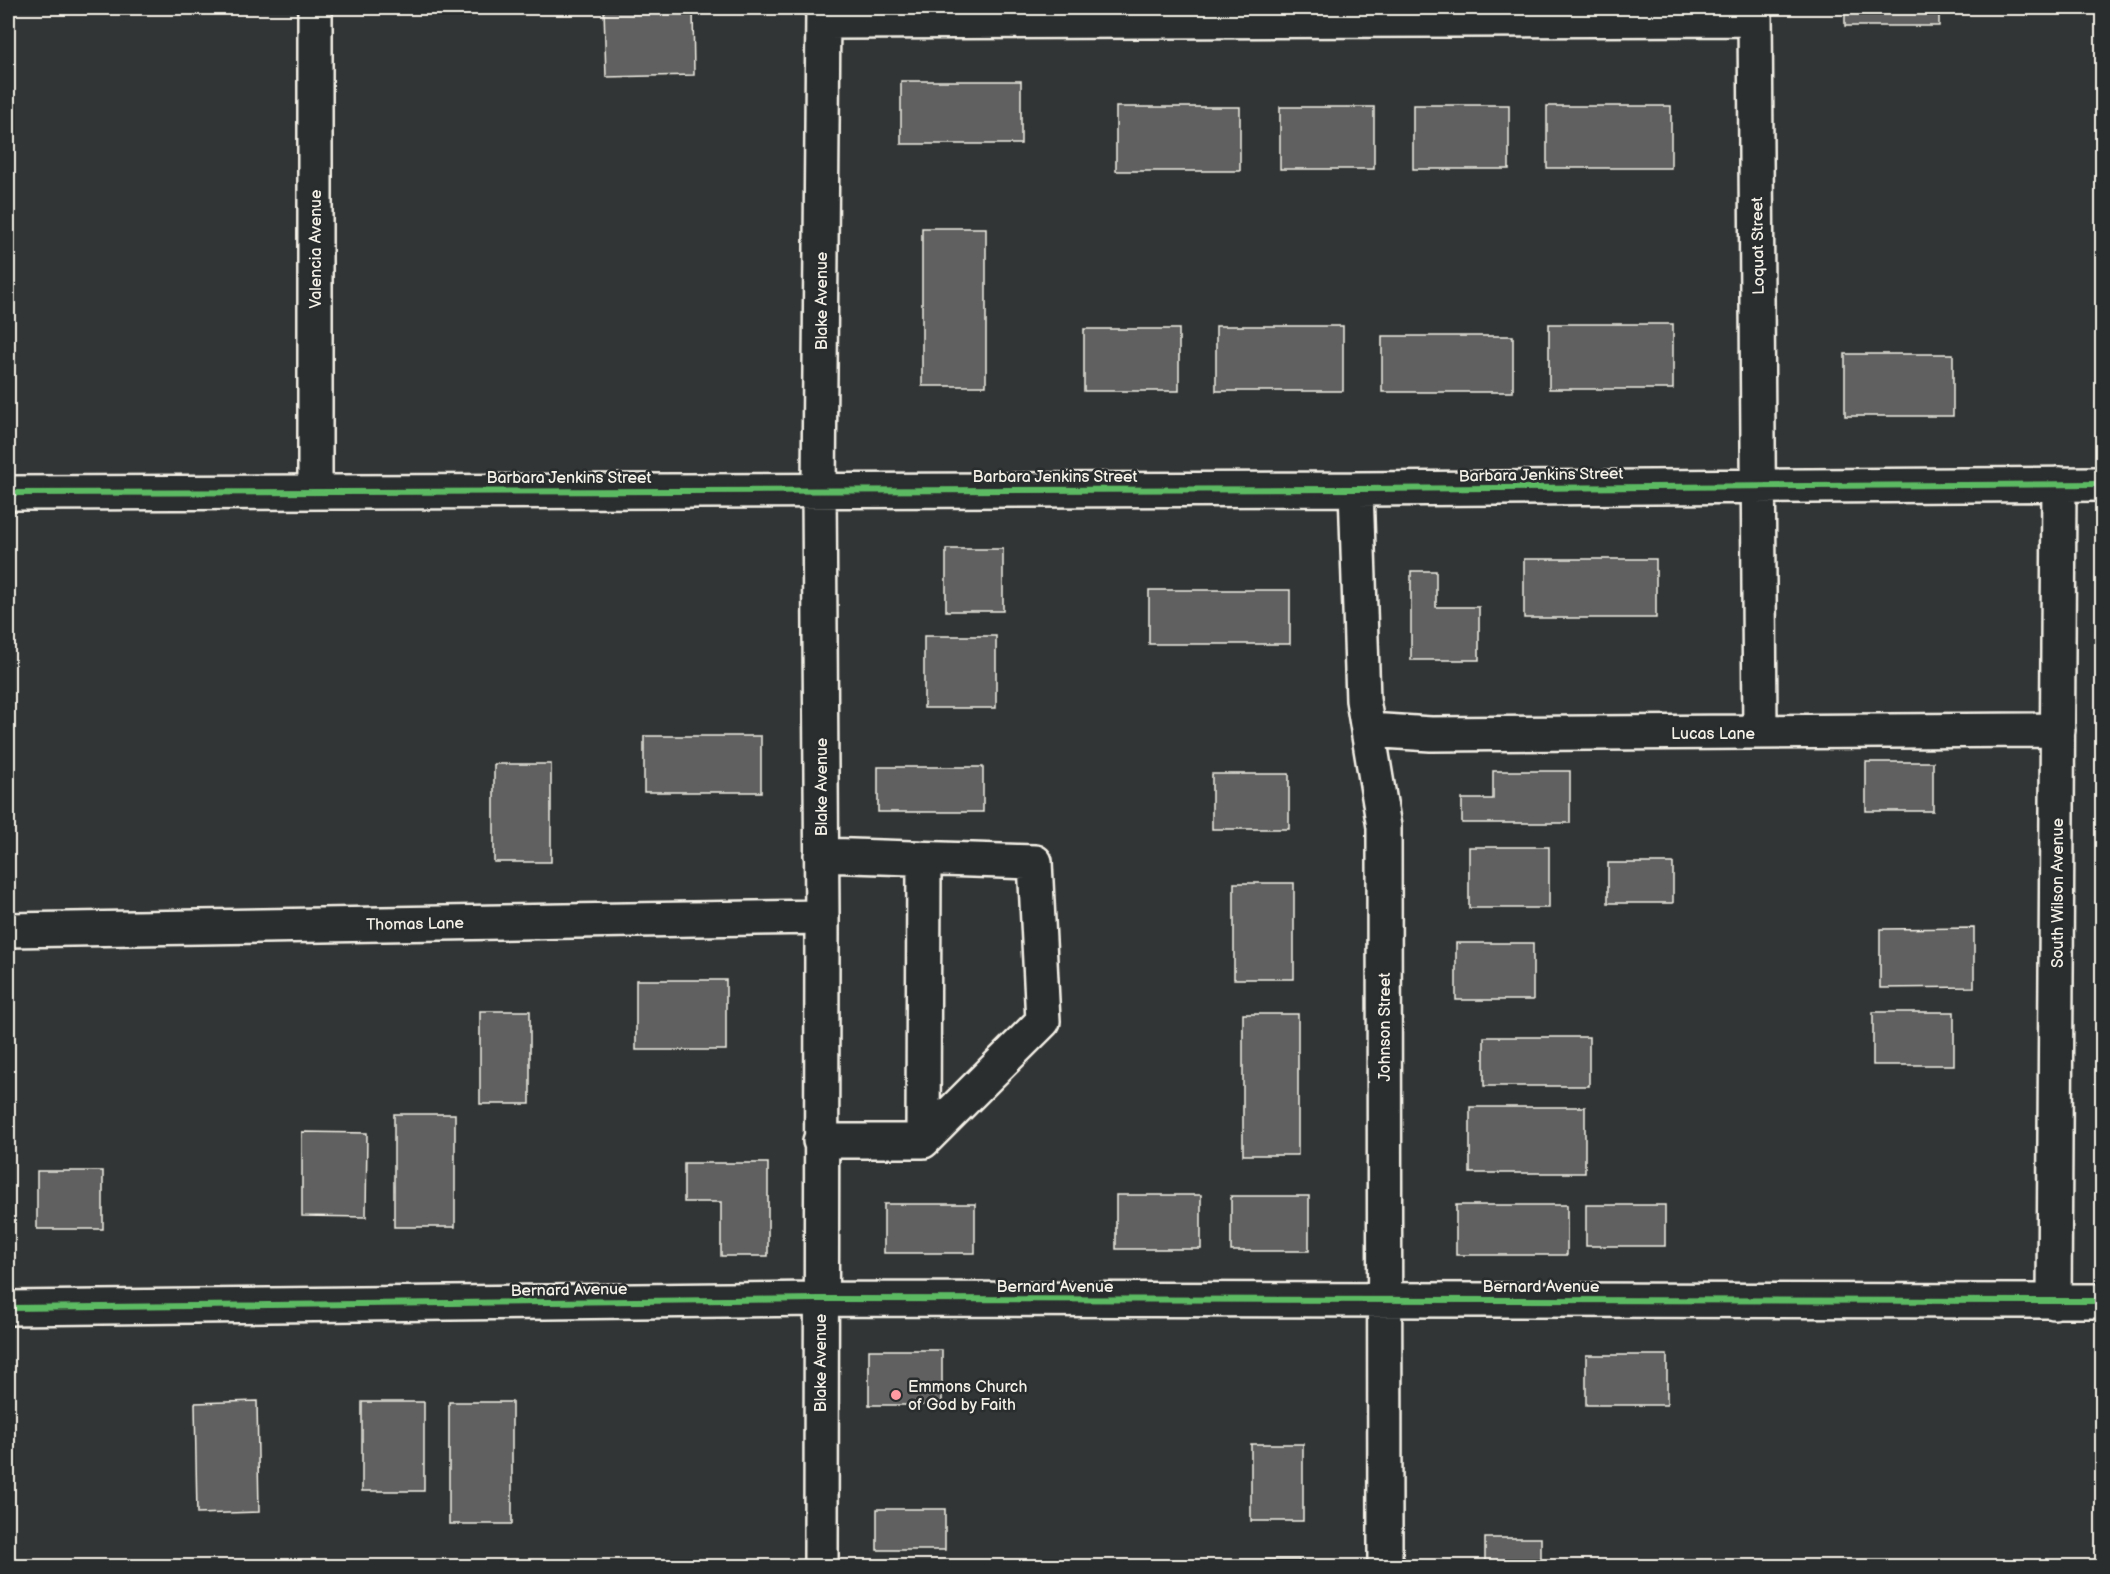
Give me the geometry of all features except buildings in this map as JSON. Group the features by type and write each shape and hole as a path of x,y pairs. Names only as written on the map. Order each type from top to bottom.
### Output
{"street":[{"name":"Valencia Avenue","path":"315,8 315,491"},
{"path":"823,15 1755,13"},
{"name":"Loquat Street","path":"1755,13 1760,732"},
{"name":"Blake Avenue","path":"821,1566 819,1299 822,917 819,489 823,15"},
{"name":"South Wilson Avenue","path":"2054,1302 2059,484"},
{"name":"Barbara Jenkins Street","path":"8,492 1356,489 2103,484"},
{"name":"Johnson Street","path":"1356,489 1363,700 1384,827 1384,1566"},
{"name":"Lucas Lane","path":"1368,730 1431,734 2058,730"},
{"path":"820,1141 923,1141 1043,1021 1035,862 821,855"},
{"path":"923,1141 924,859"},
{"name":"Thomas Lane","path":"8,930 822,917"},
{"name":"Bernard Avenue","path":"8,1308 819,1299 2103,1301"}],"cycle path":[{"path":"8,493 2102,484"},
{"path":"8,1308 819,1299 2102,1301"}],"place":[{"name":"Emmons Church of God by Faith","path":"896,1395"}]}
